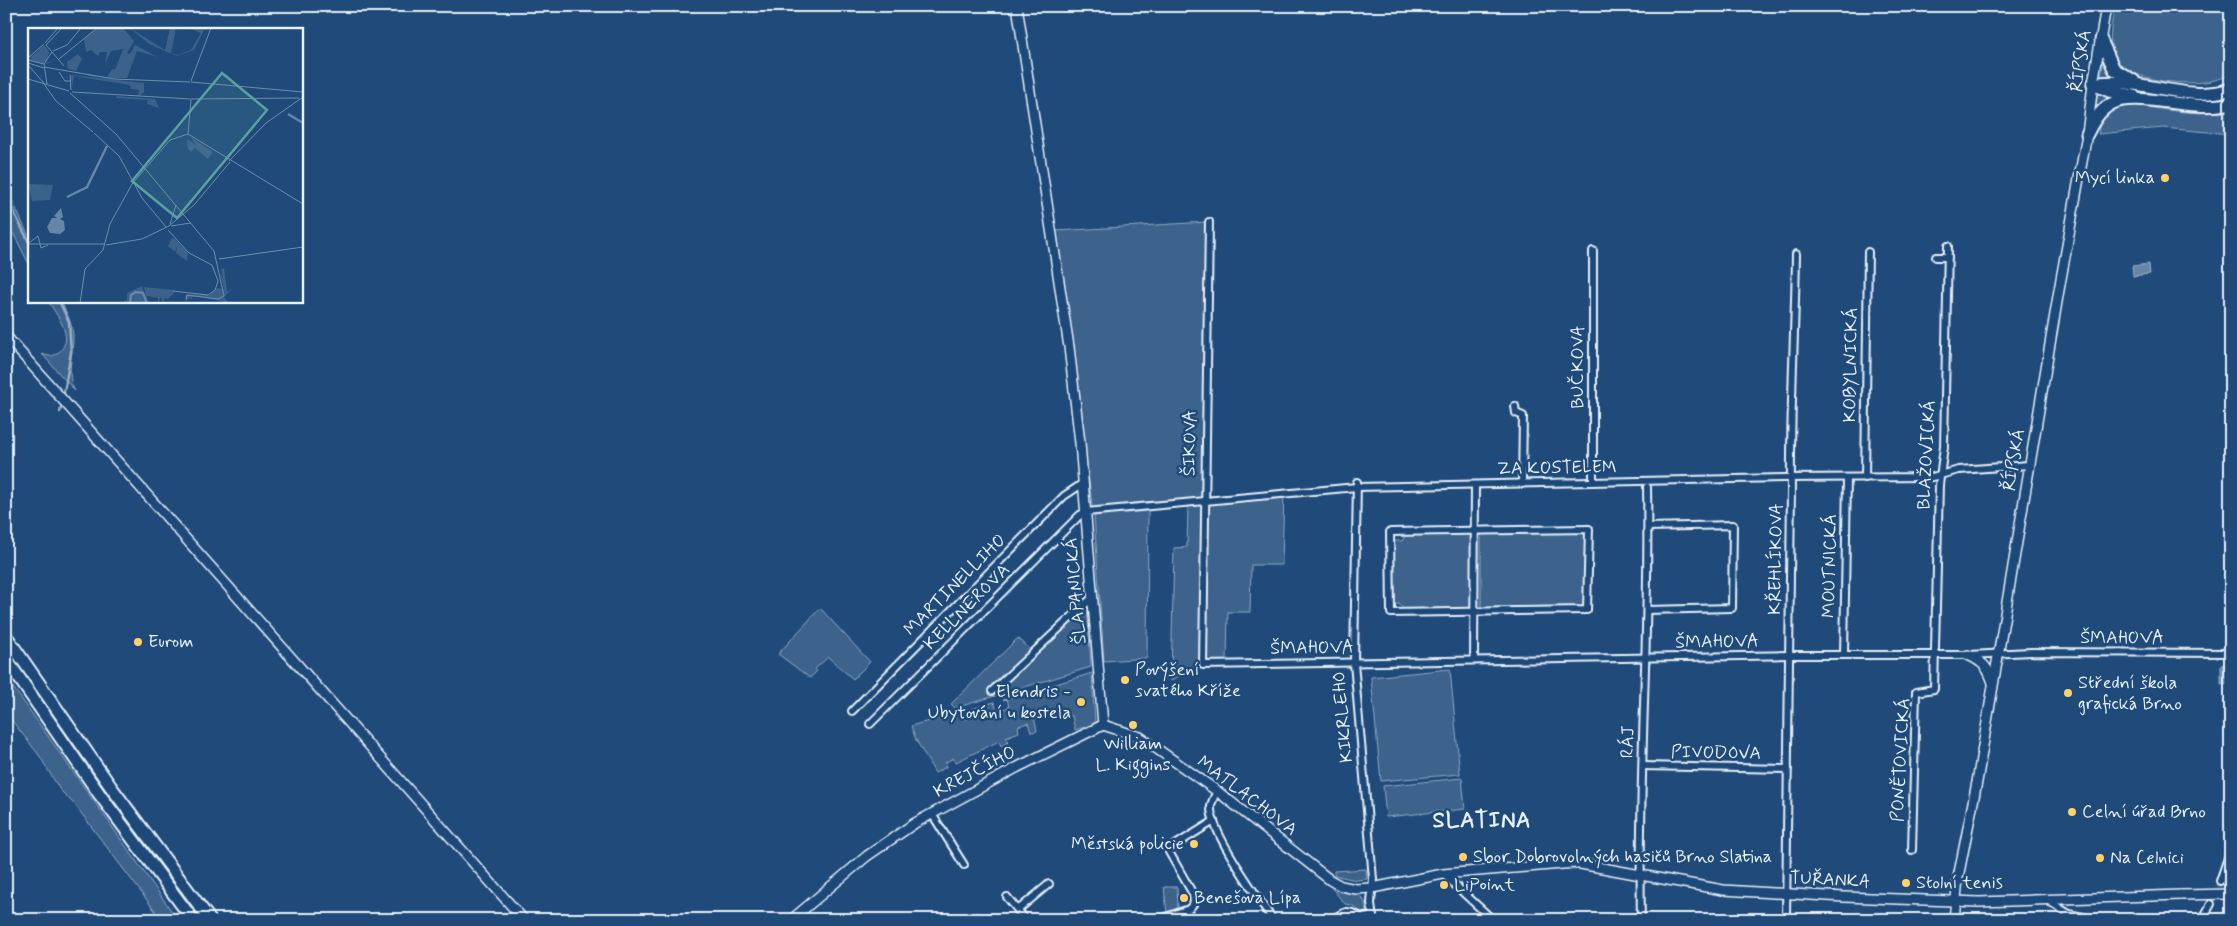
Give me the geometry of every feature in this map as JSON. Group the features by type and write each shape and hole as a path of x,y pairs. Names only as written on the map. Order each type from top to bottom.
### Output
{"highway":[{"path":"2101,40 2114,69 2121,75 2142,85"},
{"path":"2093,84 2111,81 2198,93 2231,89"},
{"path":"2093,84 2109,91 2150,100 2202,107 2231,103"},
{"path":"2087,134 2096,117 2112,103 2125,100 2150,100"},
{"path":"6,636 161,855 210,920"},
{"path":"6,659 149,862 193,920"},
{"path":"161,855 197,892 218,920"},
{"path":"149,862 164,892 185,920"}],"street":[{"name":"ŠLAPANICKÁ","path":"1017,6 1069,347 1086,512 1103,725"},
{"name":"ŘÍPSKÁ","path":"1954,920 2087,134 2106,6"},
{"name":"ŠIKOVA","path":"1203,665 1209,222"},
{"name":"BLAŽOVICKÁ","path":"1936,654 1941,476 1944,447 1948,246"},
{"name":"BUČKOVA","path":"1592,251 1592,482"},
{"name":"KOBYLNICKÁ","path":"1865,478 1868,252"},
{"name":"KŘEHLÍKOVA","path":"1786,920 1791,478 1796,254"},
{"path":"1936,256 1948,257"},
{"path":"6,336 524,920"},
{"path":"1515,406 1516,413 1522,416 1522,484"},
{"name":"ZA KOSTELEM","path":"1086,512 1357,485 1475,485 1941,476 1959,470 2030,465"},
{"name":"MOUTNICKÁ","path":"1844,655 1847,478"},
{"name":"MARTINELLIHO","path":"852,711 1064,496 1082,484"},
{"name":"KIKRLEHO","path":"1357,485 1354,663 1373,879 1371,903 1373,918"},
{"path":"1474,660 1475,485"},
{"name":"RÁJ","path":"1641,920 1640,875 1647,610 1648,487"},
{"name":"KELLNEROVA","path":"870,724 1080,515 1086,512"},
{"path":"1647,610 1732,608 1733,525 1648,527"},
{"path":"1589,529 1587,610 1475,613 1391,613 1390,532 1589,529"},
{"path":"992,692 1093,596"},
{"name":"ŠMAHOVA","path":"1203,665 1844,655 1968,655 1998,653 2231,653"},
{"name":"PONĚTOVICKÁ","path":"1912,850 1916,692 1934,689 1936,654"},
{"path":"1968,655 1981,661 1988,667 1993,684"},
{"name":"MATLACHOVA","path":"1103,725 1140,737 1217,791 1330,880 1341,886 1356,889 1372,888"},
{"name":"KREJČÍHO","path":"791,920 867,856 932,814 1018,767 1103,725"},
{"name":"PIVODOVA","path":"1643,766 1788,769"},
{"path":"1217,791 1211,806 1214,821 1227,848 1272,920"},
{"path":"932,814 964,865"},
{"path":"1157,920 1189,909 1194,903 1193,894 1169,852 1172,847 1214,821"},
{"path":"2220,881 2231,849"},
{"name":"TUŘANKA","path":"1372,888 1443,874 1575,864 1723,890 1786,894 1956,901 2231,894"},
{"path":"1443,874 1493,920"},
{"path":"1019,909 1049,884"},
{"path":"1007,897 1019,909 1026,920"},
{"path":"2046,899 2066,912 2096,920"},
{"path":"2202,920 2211,904"},
{"path":"1331,920 1347,911 1354,911 1364,918 1373,918"}],"shaded area":[{"path":"2115,6 2225,6 2231,9 2231,75 2208,82 2182,83 2154,79 2129,71 2120,64 2112,49 2111,31"},
{"path":"2104,59 2122,80 2101,76"},
{"path":"2098,93 2120,96 2095,110"},
{"path":"2130,104 2193,113 2231,111 2231,134 2163,128 2098,134 2104,115 2107,112"},
{"path":"6,187 28,235 28,262 6,219"},
{"path":"1207,222 1204,496 1284,492 1282,565 1251,565 1250,612 1228,612 1227,662 1201,663 1171,681 1174,548 1187,547 1188,505 1093,511 1056,231"},
{"path":"2149,264 2150,274 2133,276 2132,266"},
{"path":"49,302 61,302 71,326 73,342 70,371 75,391 42,354 54,355 64,345 66,339 65,332"},
{"path":"1148,510 1147,658 1104,661 1094,515"},
{"path":"1584,530 1587,532 1586,606 1583,609 1483,610 1481,608 1481,534 1483,532"},
{"path":"1407,532 1471,532 1471,611 1406,612 1399,604 1390,604 1391,541 1402,541"},
{"path":"1087,600 1091,667 955,708 951,704 1018,638 1032,651"},
{"path":"820,608 870,662 853,679 828,657 815,669 817,671 810,678 778,654"},
{"path":"2231,664 2231,683 2221,684 2221,665"},
{"path":"1450,669 1460,774 1381,781 1371,677"},
{"path":"1092,673 1095,724 1075,730 1072,716 1062,716 1061,709 1054,710 1054,712 1045,716 1044,711 1037,711 1038,716 1034,717 1037,731 1031,732 1028,723 1018,726 1019,732 1006,737 1008,743 1001,746 999,741 956,762 953,758 945,763 946,767 935,773 916,740 911,726 961,712 964,720 971,717 968,710 994,702 997,711 1009,707 1007,699 1003,700"},
{"path":"6,678 178,920 162,920 75,805 60,790 39,755 6,713"},
{"path":"1462,778 1465,809 1386,817 1383,786"},
{"path":"1366,869 1367,879 1356,880 1334,875 1334,871"},
{"path":"1330,886 1356,893 1360,896 1364,900 1366,913 1362,914 1352,905 1345,904"},
{"path":"1164,887 1177,887 1178,909 1167,913"}],"waterway":[{"path":"6,197 28,240"},
{"path":"59,302 69,322 71,352 63,398"},
{"path":"60,412 62,404"}],"tunnel":[{"path":"2211,904 2220,881"}],"place":[{"name":"Mycí linka","path":"2165,178"},
{"name":"Eurom","path":"138,642"},
{"name":"Povýšení svatého Kříže","path":"1125,680"},
{"name":"Střední škola grafická Brno","path":"2068,693"},
{"name":"Elendris - Ubytování u kostela","path":"1081,702"},
{"name":"William L. Kiggins","path":"1133,725"},
{"name":"Celní úřad Brno","path":"2072,812"},
{"name":"Městská policie","path":"1194,844"},
{"name":"Sbor Dobrovolných hasičů Brno Slatina","path":"1463,857"},
{"name":"Na Celnici","path":"2100,858"},
{"name":"Stolní tenis","path":"1906,883"},
{"name":"LiPoint","path":"1444,885"},
{"name":"Benešova Lípa","path":"1184,898"}],"district":[{"name":"SLATINA","path":"1482,821"}]}
